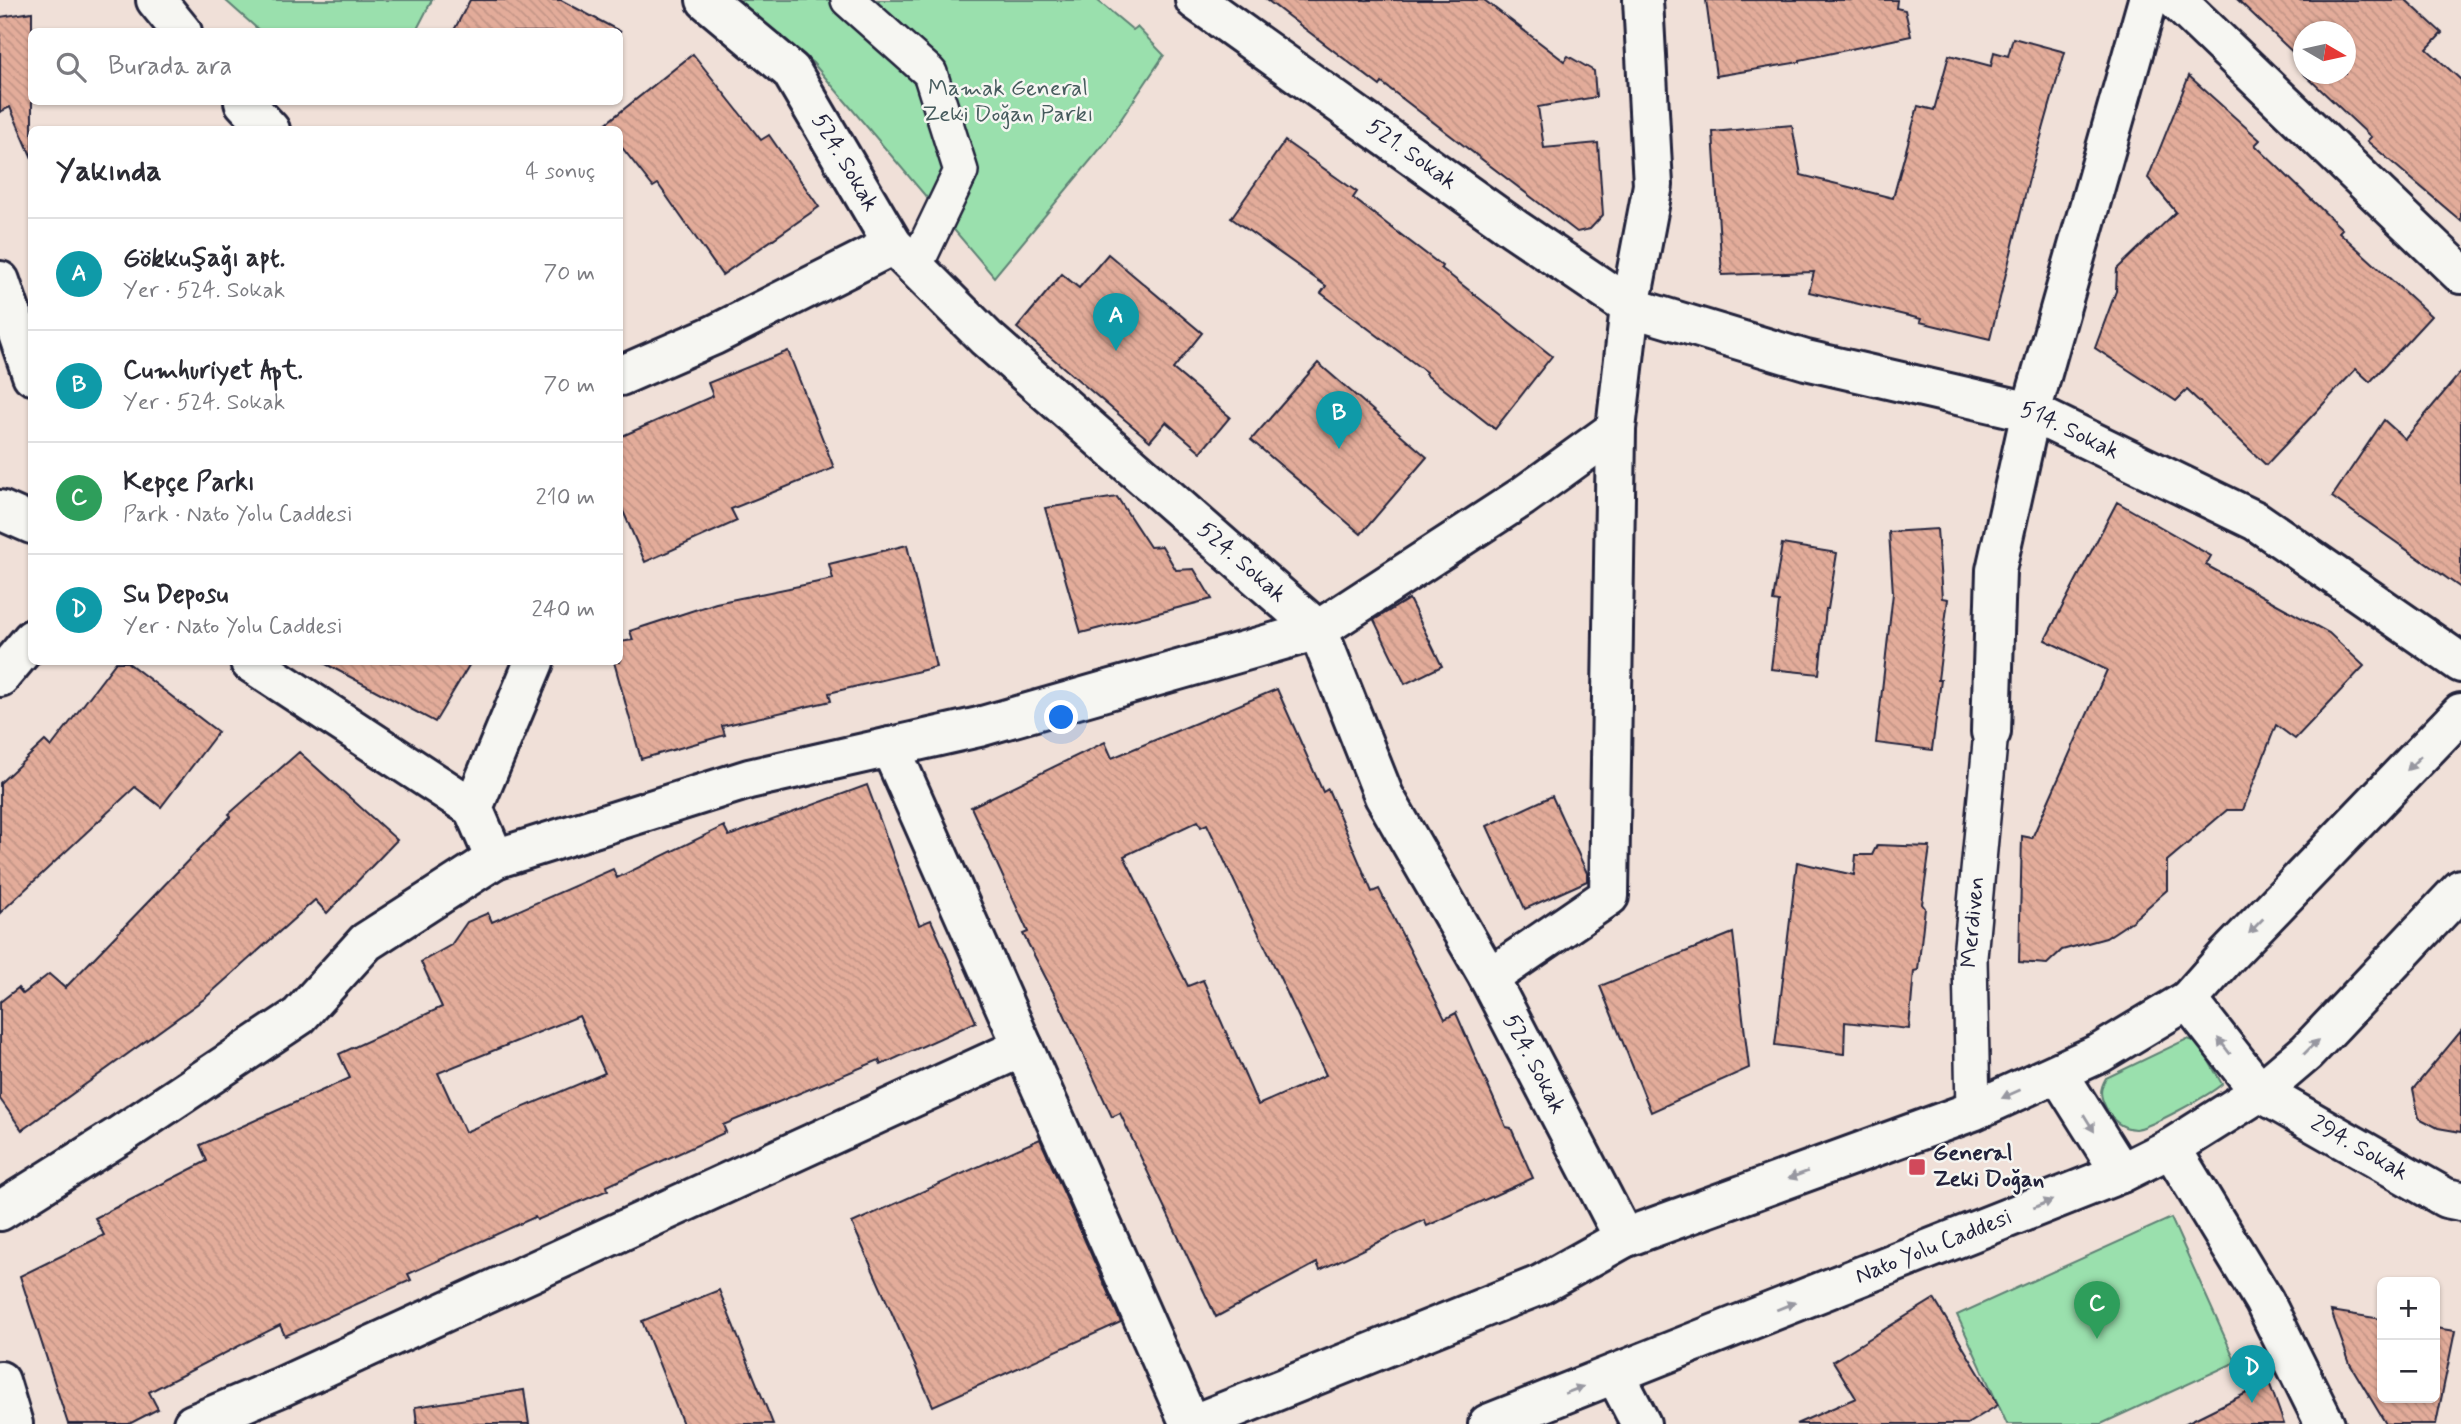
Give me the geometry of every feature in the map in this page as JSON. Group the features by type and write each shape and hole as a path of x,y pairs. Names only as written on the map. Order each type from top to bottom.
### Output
{"street":[{"path":"156,0 178,28"},
{"name":"524. Sokak","path":"706,0 791,71 904,256 986,338 1318,630 1384,796 1489,978 1624,1238"},
{"path":"623,375 904,256 961,171 930,73 848,0"},
{"name":"521. Sokak","path":"1195,0 1515,229 1630,307"},
{"path":"1489,978 1609,896 1616,429 1630,307 1653,184 1643,0"},
{"path":"1991,732 1996,570 2031,412 2148,0"},
{"path":"2176,0 2461,274"},
{"path":"247,105 266,126"},
{"path":"0,281 28,363"},
{"name":"514. Sokak","path":"1630,307 1806,360 2031,412 2256,520 2461,663"},
{"path":"0,1211 119,1136 299,1016 366,942 495,859 749,779 979,727 1318,630 1522,497 1616,429"},
{"path":"0,510 28,522"},
{"path":"0,677 28,644"},
{"path":"255,665 473,808 495,859"},
{"path":"473,808 533,665"},
{"path":"890,747 1192,1424 1540,1284 1624,1238 1973,1111 2100,1053 2189,1000 2227,956 2461,713"},
{"name":"Merdiven","path":"1973,1111 1970,957 1991,732"},
{"name":"Nato Yolu Caddesi","path":"1488,1424 2120,1173 2171,1148 2259,1092 2307,1052 2461,889"},
{"path":"2189,1000 2259,1092"},
{"path":"192,1424 281,1387 1023,1047"},
{"path":"2058,1073 2120,1173"},
{"name":"294. Sokak","path":"2259,1092 2446,1198 2461,1201"},
{"path":"2171,1148 2264,1301 2325,1424"},
{"path":"1615,1374 1641,1424"},
{"path":"0,1381 13,1424"}],"green space":[{"path":"225,0 432,0 418,28 256,28"},
{"name":"Mamak General Zeki Doğan Parkı","path":"731,0 1097,0 1133,30 1137,27 1164,55 1105,143 994,277 813,63"},
{"path":"2187,1039 2198,1042 2222,1084 2179,1110 2142,1127 2130,1128 2114,1120 2108,1113 2102,1096 2101,1090 2106,1078"},
{"path":"2171,1218 2236,1362 2101,1424 2007,1424 1957,1315"}],"building":[{"path":"470,0 561,0 614,28 455,28"},
{"path":"1267,0 1484,0 1564,61 1568,56 1594,71 1596,97 1538,107 1544,148 1598,143 1603,215 1590,229 1577,232 1382,83 1380,86"},
{"path":"1706,0 1897,0 1896,8 1905,10 1911,36 1800,62 1716,76"},
{"path":"2238,0 2406,0 2442,33 2427,49 2461,80 2461,221 2367,141 2371,137 2315,84 2356,84 2356,21 2293,21 2293,52"},
{"path":"32,12 32,28 28,28 28,105 32,105 32,126 28,126 28,149 10,107 0,112 0,17"},
{"path":"2013,38 2065,52 2029,179 1990,339 1809,292 1814,272 1722,275 1713,132 1792,125 1801,175 1893,198 1918,106 1934,110 1949,55 1991,66 1994,52 2008,56"},
{"path":"693,54 761,140 769,135 819,207 722,275 658,184 653,187 623,149 623,126 604,125"},
{"path":"2189,76 2260,140 2255,145 2342,229 2339,232 2431,316 2370,382 2356,369 2266,465 2187,390 2176,401 2095,348 2116,291 2117,269 2176,212 2148,178"},
{"path":"1285,141 1357,192 1353,198 1552,356 1495,429 1425,374 1426,372 1321,293 1326,286 1231,218"},
{"path":"1108,254 1202,333 1173,369 1230,417 1201,452 1166,422 1150,441 1017,328 1062,274 1079,288"},
{"path":"788,351 834,468 731,509 737,521 645,562 623,511 623,436 713,396 708,383"},
{"path":"1318,363 1427,457 1361,534 1251,440"},
{"path":"2461,372 2461,588 2332,497 2384,420 2405,439"},
{"path":"1117,497 1150,547 1162,546 1176,570 1194,569 1212,599 1081,633 1045,508"},
{"path":"2117,502 2211,556 2206,565 2329,633 2364,666 2295,739 2276,725 2243,810 2227,810 2167,861 2167,890 2132,921 2106,938 2062,950 2047,964 2019,962 2022,836 2032,838 2107,670 2045,640"},
{"path":"1937,529 1942,598 1948,599 1932,750 1876,743 1893,593 1889,532"},
{"path":"1782,544 1837,553 1826,609 1819,674 1771,669 1779,602 1773,601"},
{"path":"907,545 936,667 829,693 831,701 722,726 725,735 641,759 615,665 623,665 623,642 633,640 630,631 716,603 833,579 829,564"},
{"path":"1409,599 1442,666 1405,684 1374,620"},
{"path":"114,665 131,665 218,732 161,807 135,787 0,913 0,783 45,741 51,747"},
{"path":"328,665 469,665 435,722"},
{"path":"1277,689 1323,792 1328,789 1372,892 1379,889 1445,1019 1456,1013 1506,1127 1511,1128 1533,1178 1427,1226 1424,1220 1320,1270 1317,1263 1216,1317 1120,1113 1112,1117 1060,1005 1023,934 1028,932 971,807 1105,742 1112,758","holes":["1198,821 1201,827 1207,824 1326,1075 1258,1105 1203,980 1188,986 1124,856"]},
{"path":"299,752 397,840 327,913 315,900 204,999 22,1130 0,1099 0,1002 18,988 23,994 49,974 65,988 231,816 229,814"},
{"path":"867,785 919,925 931,920 976,1022 881,1065 879,1060 723,1125 726,1132 607,1186 608,1190 537,1220 535,1217 408,1274 411,1280 285,1336 280,1325 149,1392 158,1409 129,1424 68,1424 20,1276 104,1235 95,1218 207,1161 200,1145 350,1078 339,1054 442,1007 421,962 451,945 467,922 488,913 492,922 613,869 617,878 724,826 729,836","holes":["579,1016 605,1073 465,1132 438,1073"]},
{"path":"1552,796 1587,873 1587,881 1525,909 1487,826"},
{"path":"1877,845 1930,847 1922,904 1925,908 1918,970 1914,971 1909,1029 1845,1022 1844,1054 1775,1045 1797,862 1854,875 1856,855 1872,855"},
{"path":"1733,933 1749,1068 1651,1112 1600,986"},
{"path":"2461,1031 2461,1132 2438,1128 2419,1118 2413,1089"},
{"path":"1040,1139 1121,1322 933,1406 852,1223"},
{"path":"719,1290 773,1424 683,1424 642,1321"},
{"path":"1934,1299 1998,1405 1967,1424 1796,1424 1856,1398 1833,1361"},
{"path":"2331,1311 2377,1318 2377,1403 2440,1403 2440,1329 2455,1331 2436,1424 2386,1424 2350,1364"},
{"path":"2269,1382 2284,1424 2184,1424"},
{"path":"524,1390 529,1424 417,1424 415,1407"}],"place":[{"name":"Gökkuşağı apt.","path":"1116,351"},
{"name":"Cumhuriyet Apt.","path":"1339,449"},
{"name":"General Zeki Doğan","path":"1917,1167"},
{"name":"Kepçe Parkı","path":"2097,1339"},
{"name":"Su Deposu","path":"2252,1403"}]}
